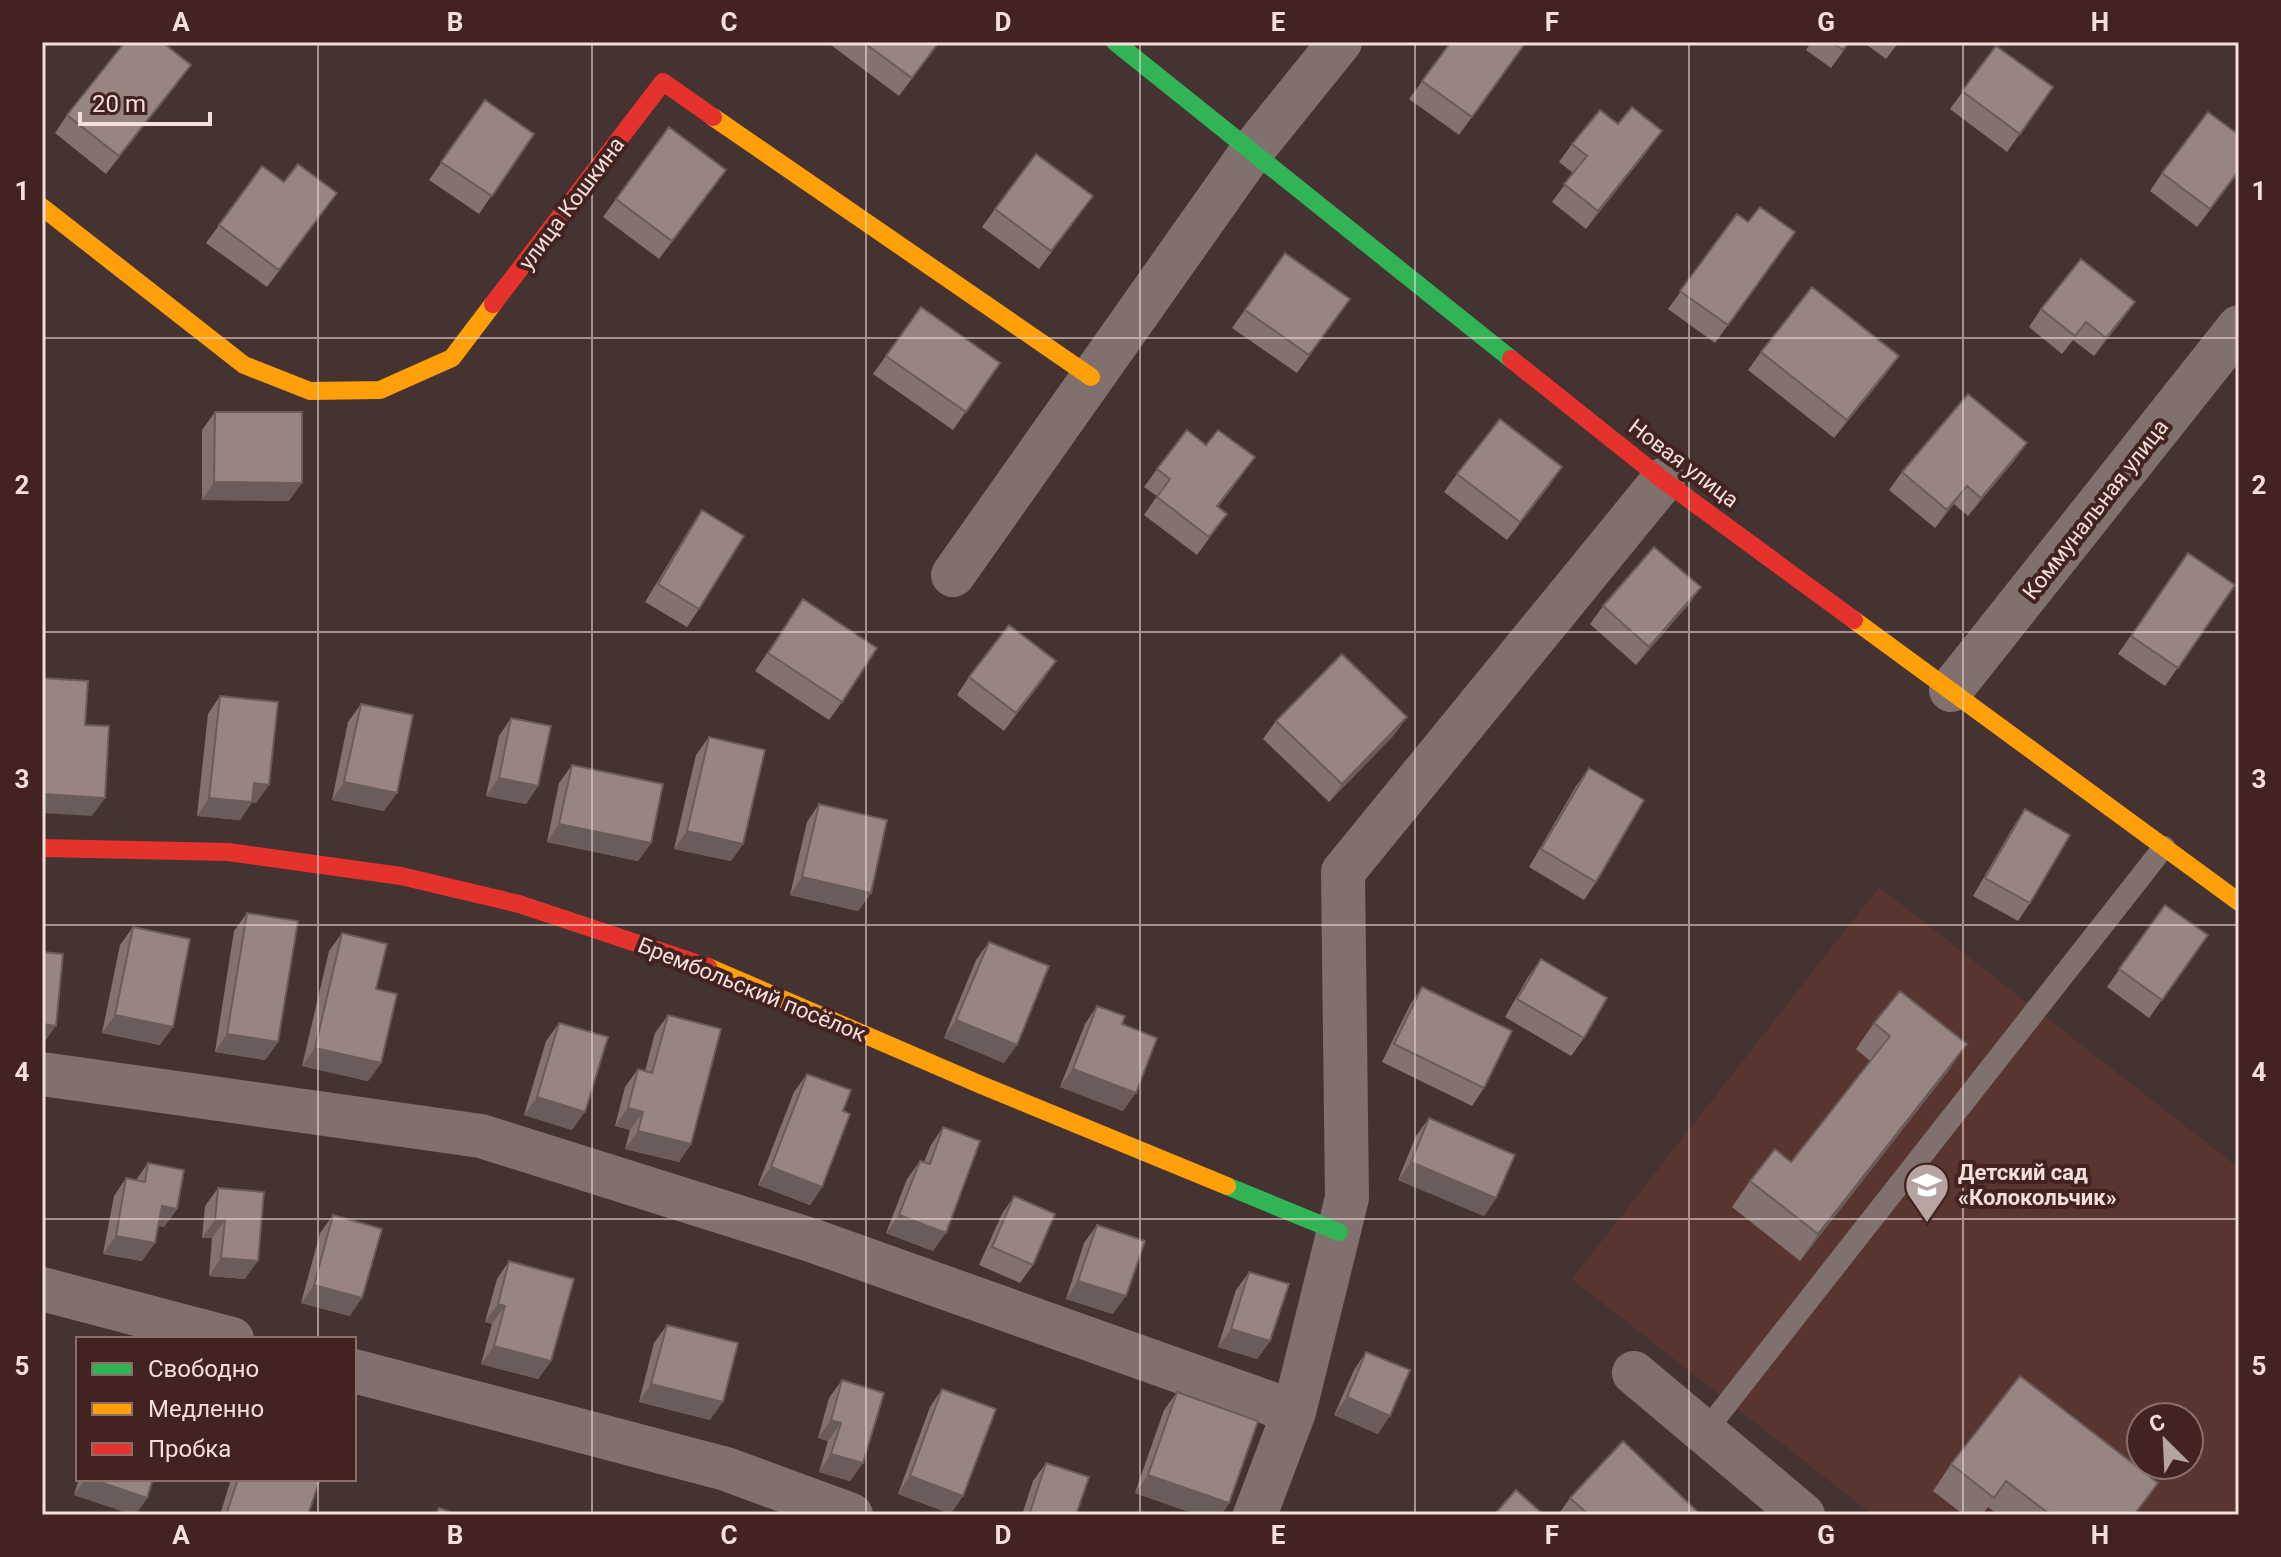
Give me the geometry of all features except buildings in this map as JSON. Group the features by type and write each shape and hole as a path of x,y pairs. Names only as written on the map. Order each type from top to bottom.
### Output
{"street":[{"name":"Новая улица","path":"1115,42 1663,480 2239,902"},
{"path":"953,575 1252,151 1340,42"},
{"name":"улица Кошкина","path":"42,207 244,365 310,391 380,390 452,358 663,82 1091,377"},
{"name":"Коммунальная улица","path":"1951,690 2239,327"},
{"path":"1255,1515 1294,1412 1347,1198 1343,872 1663,480"},
{"name":"Брембольский посёлок","path":"42,848 228,852 401,876 519,904 687,958 979,1084 1339,1232"},
{"path":"42,1074 481,1136 811,1240 1294,1412"},
{"path":"42,1289 224,1337"},
{"path":"356,1372 726,1469 851,1515"},
{"path":"1634,1373 1803,1515"}],"lane":[{"path":"1704,1433 2164,847"}],"shaded area":[{"name":"Детский сад «Колокольчик»","path":"1879,887 2239,1168 2239,1515 1873,1515 1572,1279"}],"traffic: fast":[{"path":"1115,42 1511,359"},
{"path":"1227,1186 1339,1232"}],"traffic: slow":[{"path":"713,117 1091,377"},
{"path":"42,207 244,365 310,391 380,390 452,358 493,304"},
{"path":"1854,620 2239,902"},
{"path":"708,967 979,1084 1227,1186"}],"traffic: jam":[{"path":"493,304 663,82 713,117"},
{"path":"1511,359 1663,480 1854,620"},
{"path":"42,848 228,852 401,876 519,904 708,967"}],"place":[{"name":"Детский сад «Колокольчик»","path":"1927,1224"}]}
